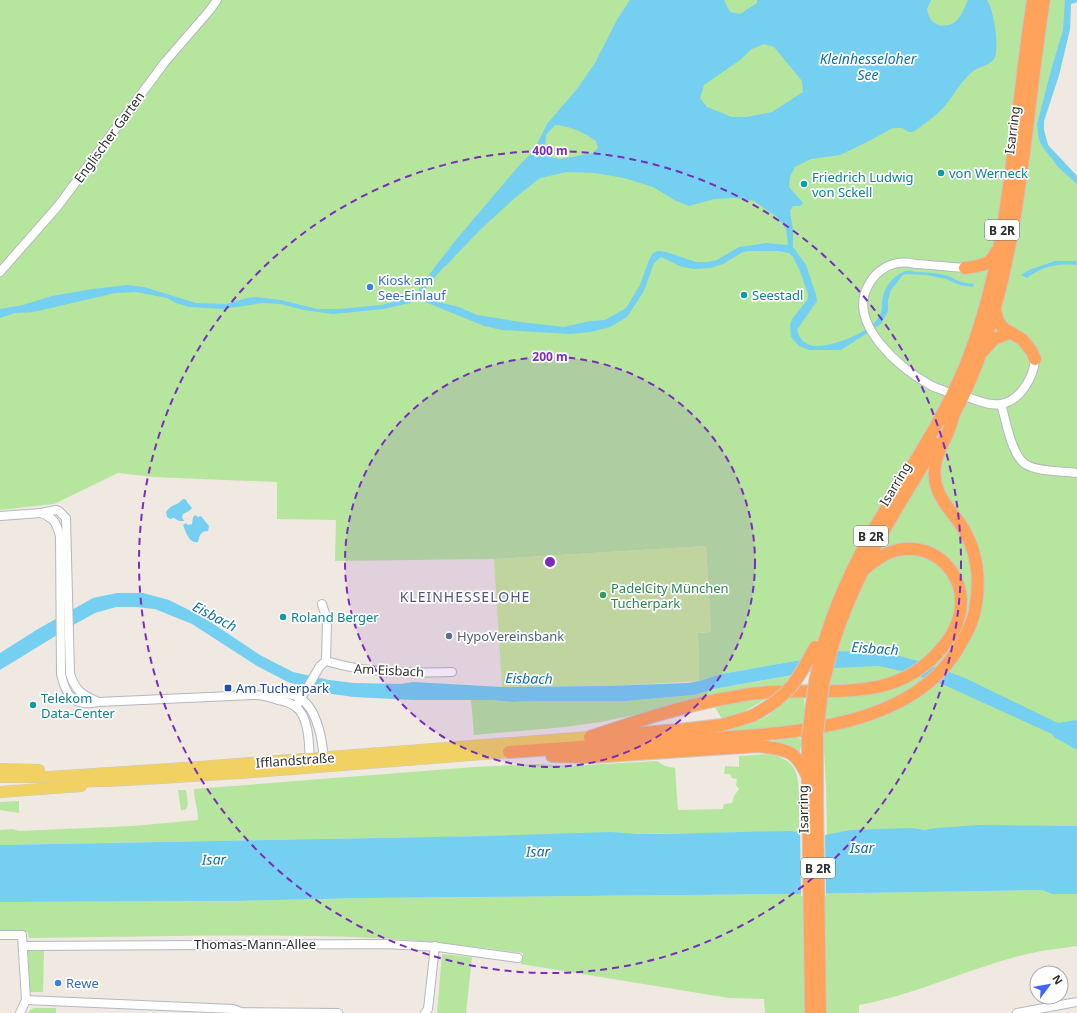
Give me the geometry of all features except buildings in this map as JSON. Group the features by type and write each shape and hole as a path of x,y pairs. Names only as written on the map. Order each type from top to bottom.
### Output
{"highway":[{"name":"Isarring","path":"824,646 844,611 881,534 953,416 981,353 995,310 1000,241 1036,0"},
{"name":"Isarring","path":"811,1013 814,937 811,783 815,682 827,632 843,590 874,529 925,445 949,401 964,369 996,284 1011,236 1021,170 1036,0"},
{"path":"965,268 982,265 990,261 1000,241"},
{"path":"965,268 978,272 996,284"},
{"path":"995,310 998,322 1003,328 1023,340 1032,352 1035,359"},
{"path":"981,353 994,339 1010,333"},
{"path":"509,752 783,733 836,724 860,718 905,698 924,686 941,672 956,652 969,629 975,611 978,585 974,553 966,535 938,491 934,479 934,464 937,452 951,428 953,416"},
{"path":"590,737 619,727 713,701 760,693 851,691 875,688 906,678 926,664 944,646 955,630 961,608 961,595 957,581 951,570 942,560 930,552 916,548 902,549 887,554 862,571"},
{"path":"590,737 722,725 752,716 775,702 793,685 824,646"},
{"path":"509,752 535,756 592,757 759,746 785,750 795,757 803,766 811,783"},
{"name":"Isarring","path":"814,937 820,1013"}],"main road":[{"name":"Ifflandstraße","path":"324,762 590,737"},
{"name":"Ifflandstraße","path":"0,777 49,776 509,752"},
{"name":"Ifflandstraße","path":"0,784 123,781 310,763"},
{"path":"0,769 102,773"},
{"path":"0,792 123,781"}],"street":[{"name":"Englischer Garten","path":"0,272 58,206 164,62 217,0"},
{"path":"947,392 930,385 906,369 890,354 868,326 864,316 863,303 866,290 872,278 884,268 899,262 965,268"},
{"path":"970,398 989,404 1001,404 1012,399 1025,387 1032,374 1035,359"},
{"path":"1001,404 1012,445 1020,459 1025,464 1033,467 1077,473"},
{"path":"0,516 41,513 56,510 66,518 68,607 65,638"},
{"path":"41,513 51,517 56,523 60,536 60,610 70,674 73,685 82,694 98,702 263,695 278,693 303,695"},
{"path":"296,707 320,666 326,661 327,620 322,604"},
{"name":"Am Eisbach","path":"326,661 348,668 379,672 452,672"},
{"path":"263,695 290,703 302,714 308,732 310,763"},
{"path":"303,695 320,734 324,762"},
{"path":"0,935 22,935 26,1000 20,1013"},
{"name":"Thomas-Mann-Allee","path":"23,946 386,944 435,946 518,958"},
{"path":"425,1013 428,1009 435,946"},
{"path":"26,1000 233,1008 242,1012 338,1013"},
{"path":"1017,1013 1077,1002"}],"green space":[{"path":"0,0 1077,0 1077,2 1071,4 1070,29 1059,75 1044,121 1044,130 1048,145 1077,176 1077,830 827,836 823,734 828,688 835,651 801,660 721,674 699,681 698,633 711,632 706,546 494,559 335,561 336,520 277,519 277,482 153,477 118,473 54,504 0,510"},
{"name":"PadelCity München Tucherpark","path":"706,546 711,632 698,633 699,681 605,686 502,687 494,559"},
{"path":"793,675 780,689 768,698 734,717 722,719 710,699 601,722 565,727 474,735 471,700 513,702 626,701 694,695 714,689"},
{"path":"804,697 805,709 803,722 799,725 722,732 723,730 751,724 767,716 790,698"},
{"path":"794,737 802,739 800,752 792,751 774,743 774,740"},
{"path":"768,754 778,756 791,764 797,775 799,791 799,832 0,845 0,830 13,829 19,831 133,826 198,820 194,789 475,767 536,764 569,766 657,761 665,766 675,768 678,810 723,809 724,804 732,803 734,796 739,789 736,785 737,779 732,778 730,774 724,774 725,766 739,767 739,756"},
{"path":"178,790 186,790 188,805 186,809 181,811"},
{"path":"19,801 19,813 0,810 0,802"},
{"path":"1042,890 1052,894 1077,894 1077,946 1041,951 995,963 905,994 859,1005 859,1013 765,1013 764,999 729,998 521,964 523,953 431,942 375,938 289,936 29,938 28,932 0,932 0,902 236,901 367,898"},
{"path":"28,951 44,951 43,992 29,992"},
{"path":"442,954 472,957 466,1013 437,1013"},
{"path":"34,1008 56,1008 56,1013 28,1013"}],"water":[{"name":"Kleinhesseloher See","path":"630,0 724,0 730,12 740,14 757,3 757,0 931,0 927,9 929,17 938,25 945,26 952,24 957,20 963,12 968,0 987,0 992,11 995,28 995,57 992,62 973,71 969,75 941,111 913,132 909,132 902,128 893,128 840,155 811,159 795,167 790,177 789,187 803,203 800,206 793,206 790,211 793,230 793,247 806,265 817,301 797,330 801,339 809,345 816,346 842,341 861,333 869,327 880,315 884,293 888,286 896,276 904,271 936,273 949,276 961,282 974,284 973,287 960,285 946,279 926,275 903,275 891,290 888,300 888,311 881,324 841,350 809,350 799,346 791,337 790,325 792,319 808,299 808,294 800,271 793,257 789,253 778,251 743,252 723,264 711,268 694,269 682,267 661,257 654,263 644,291 627,317 610,327 591,332 570,334 502,330 484,326 418,299 413,302 384,309 333,314 304,310 280,304 262,303 223,309 189,307 176,303 167,298 136,292 115,293 34,312 15,313 0,318 0,309 23,305 52,296 127,285 144,287 196,303 226,304 256,297 281,300 317,309 340,309 381,305 405,299 418,292 428,276 455,241 534,150 547,124 577,89 595,63 618,18","holes":["764,44 774,47 802,81 803,92 772,112 746,117 732,117 707,107 700,98 704,85 740,60 752,49","555,125 572,128 582,132 596,141 598,148 593,153 561,159 550,157 545,151 546,135","567,172 595,173 624,178 653,187 676,201 689,206 714,199 735,198 754,201 777,217 786,229 788,244 767,243 739,247 717,260 708,262 696,262 666,252 658,251 653,253 649,260 640,285 626,308 605,320 590,321 564,327 477,315 459,307 421,298 429,284 482,228 516,197 540,178"]},
{"path":"1065,0 1077,0 1077,2 1071,4 1070,29 1059,75 1044,121 1044,130 1048,145 1077,176 1077,184 1059,168 1042,146 1039,140 1037,124 1063,30"},
{"path":"1055,261 1076,261 1077,265 1064,264 1050,266 1032,274 1027,278 1021,275 1029,270"},
{"path":"183,499 187,501 192,508 183,514 182,517 184,521 179,521 174,518 170,519 167,517 166,512 168,509"},
{"path":"195,515 198,517 201,516 209,526 208,531 201,534 198,542 190,539 183,525 186,523 188,525 192,524 193,517"},
{"path":"117,593 143,593 169,600 203,617 260,655 293,672 329,680 354,683 401,684 413,682 502,687 605,686 689,683 721,674 801,660 835,651 888,653 918,661 965,678 1058,723 1077,720 1077,750 1054,737 1052,734 942,684 906,672 879,666 832,668 714,689 694,695 626,701 513,702 491,700 413,700 354,697 325,693 288,682 257,666 192,624 155,609 136,607 116,607 95,613 0,670 0,653 38,629 93,598"},
{"name":"Isar","path":"979,825 1077,826 1077,894 1052,894 1042,890 367,898 236,901 0,902 0,845 488,836 611,832 661,834 790,831 825,835 851,830 912,828 925,830"}],"pier":[{"path":"800,830 825,833 826,896 801,896"}],"place":[{"name":"von Werneck","path":"941,173"},
{"name":"Friedrich Ludwig von Sckell","path":"804,184"},
{"name":"Kiosk am See-Einlauf","path":"370,287"},
{"name":"Seestadl","path":"744,295"},
{"name":"PadelCity München Tucherpark","path":"603,595"},
{"name":"Roland Berger","path":"283,617"},
{"name":"HypoVereinsbank","path":"449,636"},
{"name":"Am Tucherpark","path":"228,688"},
{"name":"Telekom Data-Center","path":"33,705"},
{"name":"Rewe","path":"58,983"}],"district":[{"name":"KLEINHESSELOHE","path":"465,596"}],"water label":[{"name":"Eisbach","path":"215,616"},
{"name":"Eisbach","path":"875,648"},
{"name":"Eisbach","path":"529,678"}]}
